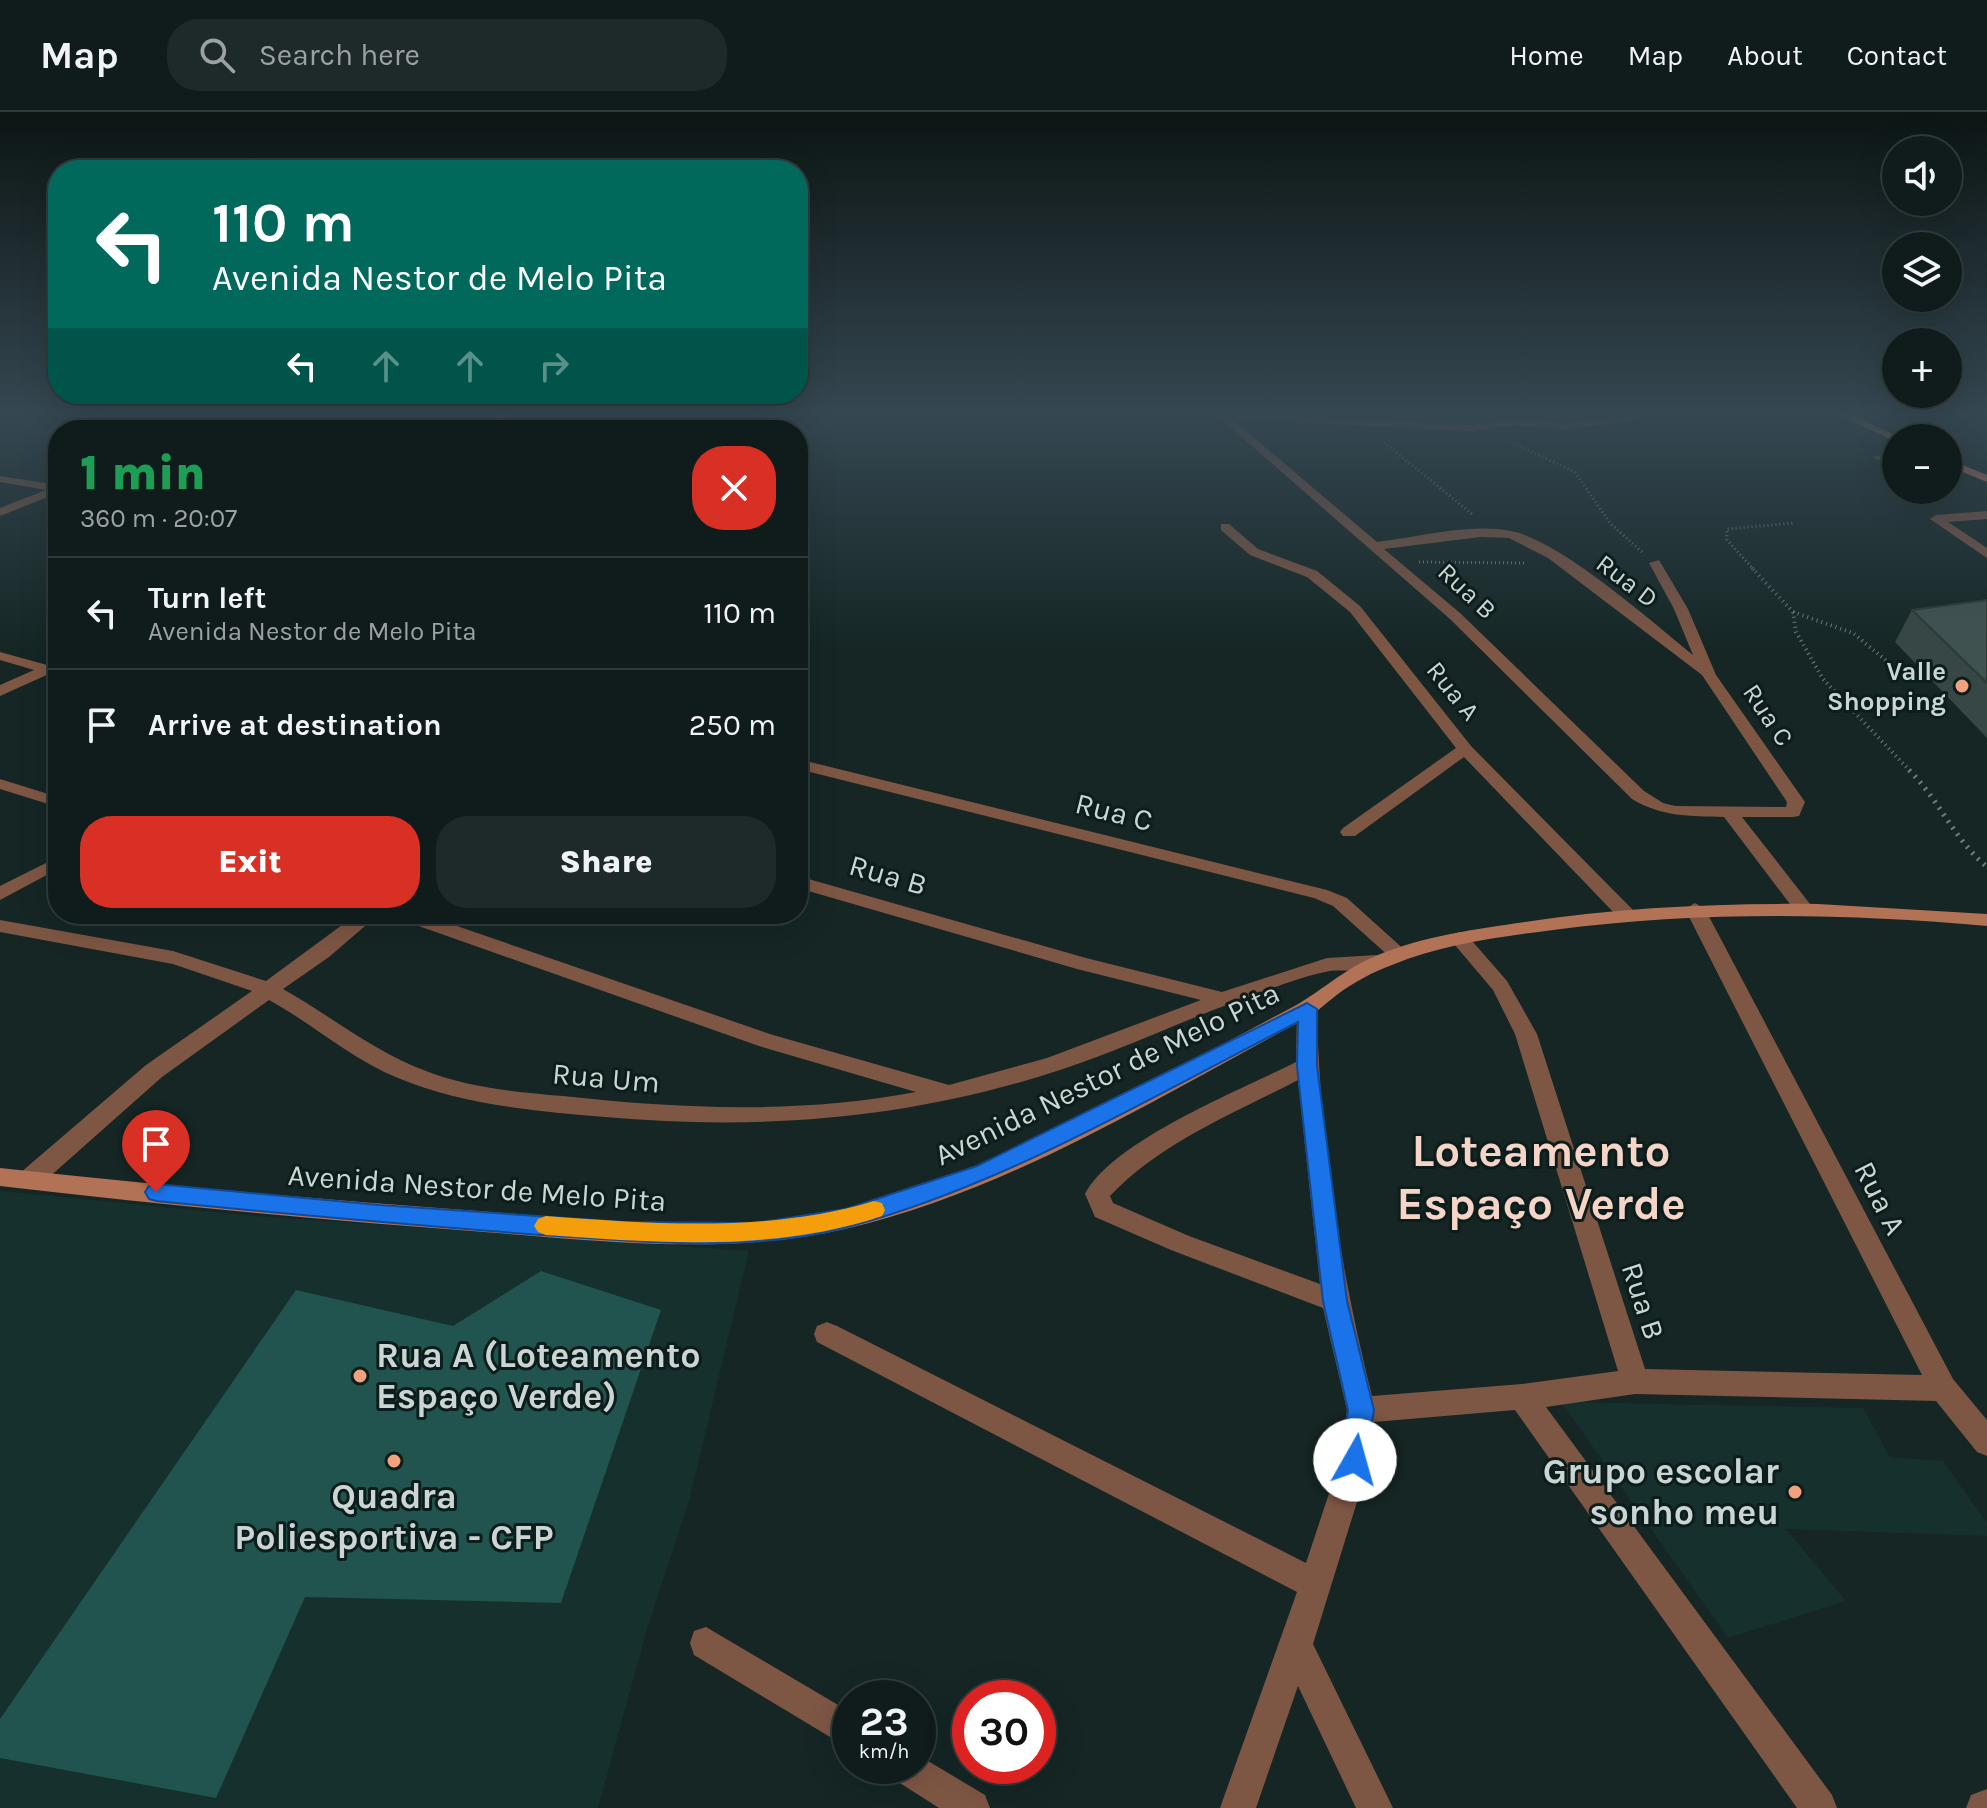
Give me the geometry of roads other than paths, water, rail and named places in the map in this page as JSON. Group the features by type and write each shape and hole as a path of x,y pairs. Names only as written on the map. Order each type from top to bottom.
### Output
{"main road":[{"name":"Avenida Nestor de Melo Pita","path":"0,1177 410,1216 624,1231 756,1232 846,1218 984,1172 1307,1009 1326,991 1388,957 1459,938 1625,913 1695,909 1803,908 1987,920"}],"street":[{"name":"Rua B","path":"1312,491 1377,546 1638,795 1657,807 1675,811 1729,812"},
{"path":"0,512 48,492"},
{"path":"1987,515 1936,519 1987,554"},
{"name":"Rua A","path":"1225,527 1247,548 1312,574 1355,609 1465,749 1625,913"},
{"name":"Rua D","path":"1377,546 1496,534 1527,540 1565,564 1709,675"},
{"name":"Rua C","path":"1655,563 1681,609 1709,675 1796,802 1797,809 1786,813 1729,812"},
{"path":"0,656 48,667"},
{"path":"0,691 48,672"},
{"path":"1349,832 1465,749"},
{"name":"Rua C","path":"808,766 1320,894 1340,902 1388,957"},
{"path":"0,784 48,799"},
{"path":"1729,812 1803,908"},
{"path":"0,894 48,868"},
{"name":"Rua B","path":"808,885 1084,964 1223,999"},
{"name":"Rua A","path":"1695,909 1943,1388 1987,1442"},
{"path":"29,1180 154,1071 356,924"},
{"path":"432,924 767,1041 951,1093"},
{"name":"Rua Um","path":"0,926 177,961 267,990 357,1046 422,1079 519,1100 654,1114 768,1115 864,1107 951,1093 1083,1053 1223,999"},
{"name":"Rua B","path":"1459,938 1505,990 1528,1032 1538,1077 1635,1381"},
{"path":"1223,999 1310,969 1388,957"},
{"path":"1238,1808 1296,1645 1355,1460 1361,1410 1335,1301 1307,1066 1307,1009"},
{"path":"1307,1066 1153,1146 1109,1179 1097,1194 1104,1210 1180,1243 1335,1301"},
{"path":"827,1334 1314,1584"},
{"path":"1361,1410 1522,1397 1635,1381 1943,1388"},
{"path":"1522,1397 1819,1808"},
{"path":"706,1643 832,1721"},
{"path":"1296,1645 1375,1808"},
{"path":"933,1784 972,1808"}],"place":[{"name":"Valle Shopping","path":"1962,686"},
{"name":"Rua A (Loteamento Espaço Verde)","path":"360,1376"},
{"name":"Quadra Poliesportiva - CFP","path":"394,1461"},
{"name":"Grupo escolar sonho meu","path":"1795,1492"}],"district":[{"name":"Loteamento Espaço Verde","path":"1541,1178"}]}
